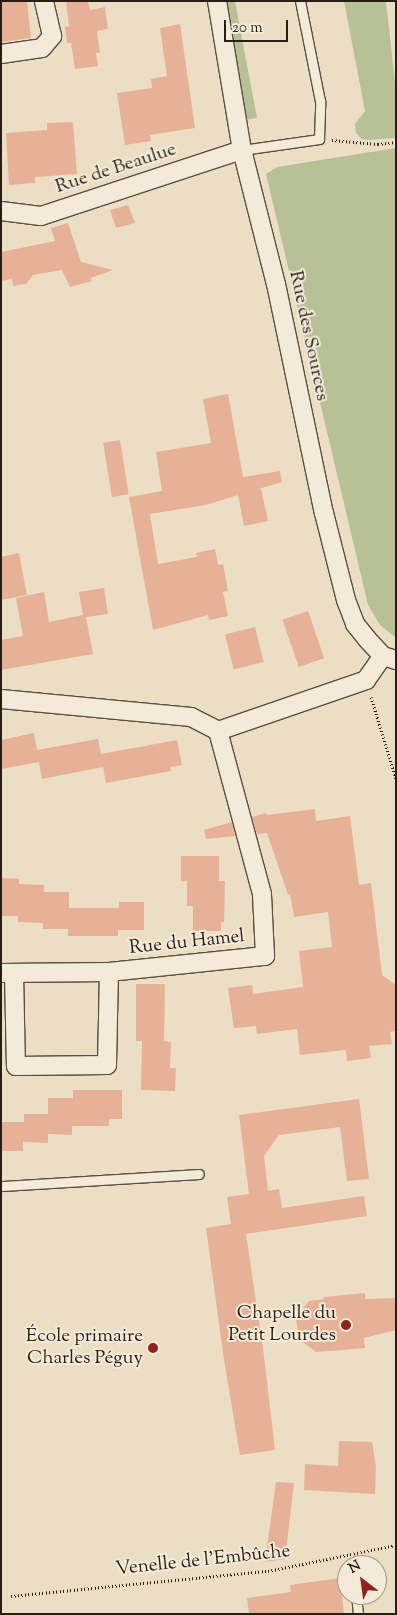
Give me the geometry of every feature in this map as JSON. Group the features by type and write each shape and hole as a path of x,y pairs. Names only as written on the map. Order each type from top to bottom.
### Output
{"street":[{"path":"1,54 42,48 52,36 44,1"},
{"name":"Rue des Sources","path":"217,1 242,150 276,284 324,513 346,600 355,624 389,658"},
{"name":"Rue de Beaulue","path":"1,211 41,216 242,150"},
{"path":"1,699 191,717 218,731 366,680 389,658"},
{"name":"Rue du Hamel","path":"8,973 109,972 265,956 262,894 218,731"},
{"path":"8,973 16,1066 107,1065 109,972"}],"lane":[{"path":"242,150 319,139 320,101 300,1"},
{"path":"1,1186 199,1174"}],"path":[{"path":"319,139 378,144 396,142"},
{"path":"366,680 396,779"},
{"name":"Venelle de l'Embûche","path":"11,1596 268,1571 396,1545"}],"green space":[{"path":"225,1 235,1 257,118 245,120"},
{"path":"344,1 386,1 396,91 396,138 367,140 362,139 356,133 355,124 365,111"},
{"path":"396,148 396,638 380,625 368,605 266,174 277,167"}],"building":[{"path":"1,1 27,1 31,38 1,42"},
{"path":"66,1 88,1 90,10 105,7 108,29 97,31 100,53 96,53 98,66 75,69 71,43 67,43 65,27 69,26"},
{"path":"180,24 195,128 150,135 151,141 125,145 117,93 152,88 151,79 167,76 160,28"},
{"path":"73,122 77,174 35,177 35,183 9,185 6,133 47,130 47,123"},
{"path":"128,205 135,223 116,228 110,210"},
{"path":"68,223 81,262 113,270 91,278 92,281 70,287 62,270 33,275 26,284 13,286 12,279 1,281 1,252 55,241 51,228"},
{"path":"228,394 243,477 280,471 282,482 255,490 261,489 268,521 244,526 238,495 206,505 150,514 158,564 197,557 196,553 215,549 218,565 223,564 228,591 223,592 228,616 209,620 208,615 153,630 129,497 162,491 156,452 211,443 203,399"},
{"path":"120,440 129,494 112,497 103,443"},
{"path":"19,553 27,595 1,600 1,557"},
{"path":"104,588 108,614 86,617 93,654 1,670 1,640 23,636 16,598 44,592 49,622 83,615 79,592"},
{"path":"308,611 324,658 299,667 282,620"},
{"path":"255,627 264,662 234,669 225,634"},
{"path":"34,733 37,750 98,739 101,754 177,740 182,765 170,767 171,771 106,783 103,767 42,779 39,762 1,769 1,740"},
{"path":"315,809 316,821 350,816 359,885 371,883 382,975 396,985 396,1031 390,1032 392,1044 369,1046 371,1058 347,1061 346,1050 300,1055 297,1029 257,1034 256,1026 234,1028 228,988 252,985 253,994 303,987 299,951 332,947 328,912 294,917 290,894 288,895 267,833 257,834 252,817 266,813 267,815"},
{"path":"232,822 235,836 206,839 204,830"},
{"path":"181,856 219,856 219,881 225,881 224,922 221,922 221,931 193,931 193,906 187,906 187,881 181,881"},
{"path":"1,878 19,879 19,884 44,885 44,892 69,892 69,908 119,908 119,902 144,902 144,930 118,930 118,936 68,936 68,929 43,929 43,923 18,922 18,916 1,916"},
{"path":"136,984 165,984 164,1041 171,1042 170,1068 176,1068 175,1091 141,1090 142,1041 136,1041"},
{"path":"73,1090 122,1090 122,1119 109,1119 109,1126 72,1126 72,1135 48,1134 48,1143 23,1142 23,1151 1,1151 1,1122 24,1122 24,1114 48,1114 48,1098 73,1098"},
{"path":"359,1099 369,1179 347,1181 340,1127 279,1135 264,1156 268,1191 279,1189 282,1208 364,1196 367,1216 246,1234 263,1348 275,1450 240,1455 223,1353 206,1228 231,1224 227,1197 249,1194 239,1115"},
{"name":"Chapelle du Petit Lourdes","path":"365,1293 365,1299 396,1298 396,1330 364,1338 365,1348 316,1352 299,1339 296,1318 309,1301 324,1299 324,1297"},
{"path":"339,1441 372,1442 376,1467 375,1494 304,1490 305,1464 338,1466"},
{"path":"276,1482 294,1483 285,1559 265,1562"},
{"path":"337,1578 337,1605 343,1605 344,1614 249,1614 247,1598 291,1592 290,1585"}],"place":[{"name":"Chapelle du Petit Lourdes","path":"346,1325"},
{"name":"École primaire Charles Péguy","path":"153,1348"}]}
